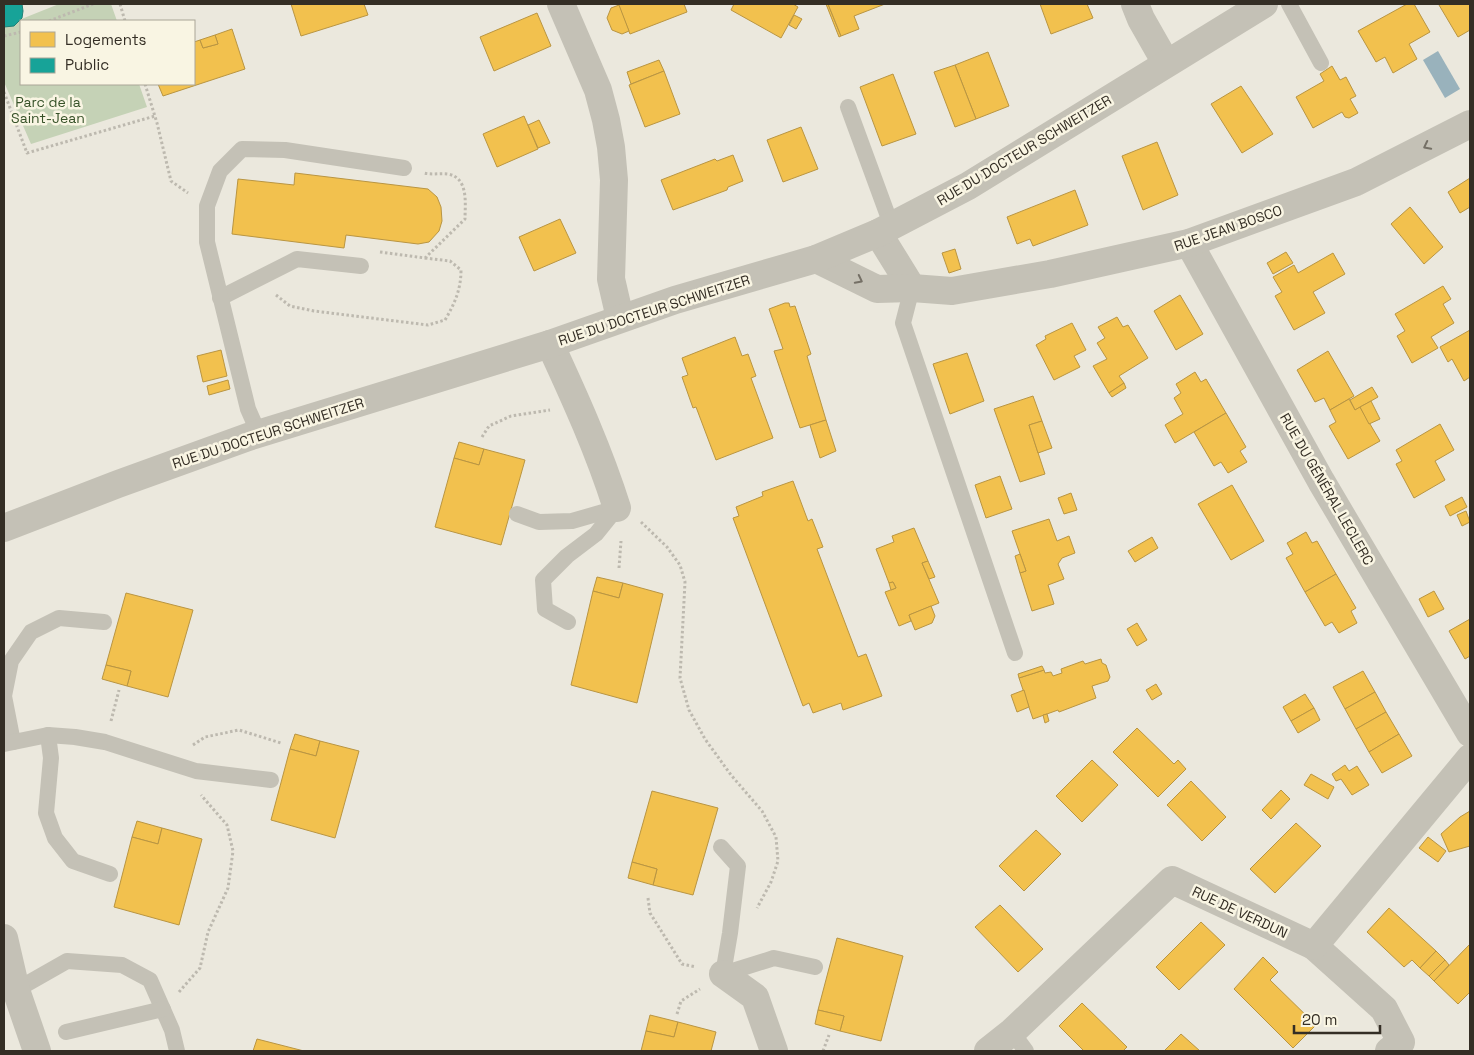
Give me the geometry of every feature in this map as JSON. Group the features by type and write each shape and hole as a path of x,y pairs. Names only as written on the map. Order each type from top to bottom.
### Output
{"street":[{"path":"561,4 598,90 611,147 614,180 611,279 620,318"},
{"path":"1136,4 1166,63"},
{"name":"RUE DU DOCTEUR SCHWEITZER","path":"4,528 118,484 259,434 550,344 675,300 816,259 885,230 968,186 1264,4"},
{"name":"RUE JEAN BOSCO","path":"816,259 877,289 912,288 952,292 1050,274 1189,244 1356,182 1470,124"},
{"path":"885,230 912,288"},
{"name":"RUE DU GÉNÉRAL LECLERC","path":"1189,244 1321,481 1470,733"},
{"path":"550,344 579,406 606,474 617,508"},
{"path":"1389,1051 1401,1042 1384,1009 1314,946 1470,758"},
{"name":"RUE DE VERDUN","path":"988,1051 1019,1042 1172,880 1314,946"},
{"path":"4,938 10,994 37,1051"},
{"path":"723,974 755,997 774,1051"}],"lane":[{"path":"1289,4 1321,63"},
{"path":"848,107 885,230"},
{"path":"259,434 248,409 207,242 206,206 220,171 242,150 285,150 404,168"},
{"path":"220,298 297,259 361,266"},
{"path":"912,288 903,323 1015,653"},
{"path":"517,514 539,522 572,521 617,508"},
{"path":"568,622 545,609 543,580 567,556 596,534 617,508"},
{"path":"104,622 59,618 31,632 11,661 4,696 8,743 48,735 75,737 105,742 196,771 271,780"},
{"path":"48,735 51,758 46,813 55,838 73,861 110,874"},
{"path":"720,847 738,866 723,974 774,958 815,967"},
{"path":"10,994 67,960 122,966 150,980 172,1030 177,1051"},
{"path":"66,1032 163,1009"}],"path":[{"path":"52,20 94,4"},
{"path":"120,4 125,20"},
{"path":"4,36 20,32"},
{"path":"145,85 171,181 206,206"},
{"path":"4,92 26,153 155,116"},
{"path":"404,168 431,175 449,174 461,182 466,197 465,219 425,258"},
{"path":"265,275 276,294 290,306 428,325 445,320 456,300 461,284 461,270 450,261 374,252 361,266"},
{"path":"482,437 488,426 511,416 579,406"},
{"path":"617,508 645,524 667,547 680,565 685,582 680,678 689,710 705,738 731,775 762,811 776,837 778,861 771,882 752,917 730,934"},
{"path":"105,742 119,690"},
{"path":"163,1009 200,968 208,932 228,888 233,851 227,825 168,762 205,737 239,730 281,743"},
{"path":"648,898 650,913 682,964 723,974"},
{"path":"677,1014 681,1001 723,974"},
{"path":"823,1051 829,1035"}],"green space":[{"name":"Parc de la Saint-Jean","path":"59,4 111,4 117,20 20,20 20,85 139,85 147,107 31,144 4,82 4,26"}],"water":[{"path":"1438,51 1460,89 1445,98 1423,60"}],"building: Logements":[{"path":"291,4 364,4 368,15 301,36"},
{"path":"618,4 684,4 687,12 630,34"},
{"path":"734,4 793,4 798,7 781,38 731,10"},
{"path":"826,4 828,4 841,36 839,37"},
{"path":"828,4 885,4 854,16 859,29 841,36"},
{"path":"1040,4 1087,4 1093,18 1051,34"},
{"path":"1407,4 1414,4 1430,32 1409,44 1417,59 1393,73 1385,57 1376,62 1358,31"},
{"path":"1470,4 1470,30 1458,37 1439,5"},
{"path":"619,5 629,31 622,34 612,30 607,18 611,8"},
{"path":"537,13 551,46 494,71 480,37"},
{"path":"794,15 802,19 796,29 789,25"},
{"path":"232,29 245,69 163,96 158,85 195,85 195,42 200,40 203,48 218,44 215,35"},
{"path":"215,35 218,44 203,48 200,40"},
{"path":"988,52 1009,106 976,119 955,65"},
{"path":"659,60 664,71 631,84 627,72"},
{"path":"955,65 976,119 955,127 934,72"},
{"path":"1332,66 1340,80 1346,77 1356,96 1350,99 1358,113 1349,118 1345,117 1342,112 1313,128 1296,97 1324,81 1320,74"},
{"path":"664,71 680,114 645,127 629,85"},
{"path":"893,74 916,134 882,146 860,87"},
{"path":"1241,86 1273,134 1242,153 1211,104"},
{"path":"524,116 538,149 497,167 483,134"},
{"path":"539,120 550,143 538,148 528,125"},
{"path":"801,127 818,169 783,182 767,140"},
{"path":"1157,142 1178,195 1143,210 1122,156"},
{"path":"733,155 743,181 728,187 727,190 673,210 661,180 715,159 717,161"},
{"path":"295,173 428,189 437,197 441,207 442,221 439,231 429,242 418,244 346,235 344,248 232,234 238,179 294,185"},
{"path":"1470,178 1470,207 1460,213 1448,192"},
{"path":"1075,190 1088,225 1033,246 1030,239 1017,244 1007,217"},
{"path":"1410,207 1443,247 1424,264 1391,224"},
{"path":"560,219 576,253 534,271 519,237"},
{"path":"955,249 961,269 949,273 942,253"},
{"path":"1286,252 1293,263 1273,274 1267,263"},
{"path":"1333,253 1345,274 1313,292 1325,313 1294,330 1275,296 1282,292 1273,277 1294,265 1298,273"},
{"path":"1443,286 1451,299 1443,304 1454,323 1431,337 1438,348 1412,363 1397,336 1405,331 1395,314"},
{"path":"1180,295 1203,334 1176,350 1154,311"},
{"path":"789,303 790,307 795,306 811,354 807,356 826,420 800,428 774,351 783,349 769,309"},
{"path":"1117,317 1123,327 1128,325 1148,358 1119,376 1124,383 1109,393 1093,366 1107,359 1097,343 1105,338 1098,327"},
{"path":"1072,323 1086,350 1074,356 1080,367 1054,380 1036,345 1046,339 1045,336"},
{"path":"1470,330 1470,377 1464,381 1452,359 1448,362 1440,347"},
{"path":"735,337 742,356 748,354 756,376 751,378 773,438 716,460 696,407 693,408 682,377 688,375 682,358"},
{"path":"221,350 227,376 203,382 197,356"},
{"path":"1328,351 1354,396 1330,410 1324,398 1315,402 1297,370"},
{"path":"967,353 984,401 950,414 933,364"},
{"path":"1195,372 1201,382 1206,379 1226,413 1175,443 1165,425 1183,414 1174,398 1181,393 1176,384"},
{"path":"228,380 230,389 209,395 207,386"},
{"path":"1124,383 1126,388 1112,397 1109,393"},
{"path":"1372,387 1378,397 1355,410 1350,400"},
{"path":"1033,396 1042,421 1029,425 1045,474 1020,482 994,409"},
{"path":"1349,399 1355,410 1360,407 1380,441 1348,459 1329,426 1336,422 1330,410"},
{"path":"1371,401 1380,419 1369,424 1360,407"},
{"path":"1226,413 1246,447 1240,451 1247,462 1228,473 1221,462 1214,466 1194,432"},
{"path":"826,420 836,451 820,458 810,425"},
{"path":"1042,421 1052,448 1038,453 1029,425"},
{"path":"1440,424 1454,450 1435,461 1445,480 1414,498 1396,464 1402,461 1396,450"},
{"path":"459,442 484,449 479,465 454,458"},
{"path":"484,449 525,460 501,545 435,527 454,458 479,465"},
{"path":"1000,476 1012,509 986,518 975,485"},
{"path":"793,481 808,521 812,519 823,547 817,549 858,657 866,654 882,696 843,710 841,703 813,713 809,703 803,706 733,518 739,516 736,507 763,496 762,492"},
{"path":"1232,485 1264,541 1231,560 1198,504"},
{"path":"1071,493 1077,510 1064,514 1058,498"},
{"path":"1462,497 1467,507 1450,516 1445,506"},
{"path":"1466,511 1470,522 1462,526 1457,515"},
{"path":"1049,519 1057,541 1069,536 1075,553 1062,558 1058,564 1064,579 1048,585 1054,604 1032,611 1020,573 1026,571 1012,531"},
{"path":"914,528 928,561 922,563 939,603 909,615 911,621 899,626 885,592 896,588 893,582 889,583 876,549 894,542 892,536"},
{"path":"1306,532 1312,543 1317,541 1336,574 1305,592 1286,558 1293,554 1287,543"},
{"path":"1152,537 1158,548 1135,562 1128,551"},
{"path":"1020,554 1026,571 1020,573 1015,556"},
{"path":"928,561 935,577 929,579 922,563"},
{"path":"1336,574 1356,608 1351,611 1357,623 1339,633 1332,622 1325,626 1305,592"},
{"path":"597,577 623,583 619,598 593,591"},
{"path":"893,582 896,588 891,590 889,583"},
{"path":"623,583 663,594 637,703 571,685 593,591 619,598"},
{"path":"1434,591 1444,609 1428,617 1419,599"},
{"path":"126,593 193,610 168,697 127,686 131,671 106,665"},
{"path":"931,606 935,616 932,623 915,630 909,615"},
{"path":"1470,619 1470,656 1465,659 1449,631"},
{"path":"1137,623 1147,640 1137,646 1127,629"},
{"path":"1101,659 1102,663 1106,665 1110,677 1108,681 1092,686 1096,698 1059,712 1058,710 1033,719 1019,678 1044,670 1045,673 1051,672 1053,676 1062,673 1061,669 1083,661 1085,664"},
{"path":"106,665 131,671 127,686 102,679"},
{"path":"1042,666 1044,670 1019,678 1018,674"},
{"path":"1363,671 1375,692 1345,709 1333,687"},
{"path":"1156,684 1162,694 1152,700 1146,690"},
{"path":"1024,690 1029,707 1017,712 1011,695"},
{"path":"1375,692 1386,712 1356,729 1345,709"},
{"path":"1305,694 1314,708 1291,721 1283,707"},
{"path":"1314,708 1320,720 1298,733 1291,721"},
{"path":"1386,712 1399,734 1369,752 1356,729"},
{"path":"1047,714 1049,721 1045,723 1043,715"},
{"path":"1137,728 1174,764 1178,760 1186,769 1158,797 1113,752"},
{"path":"295,734 320,741 316,756 290,749"},
{"path":"1399,734 1412,756 1382,773 1369,752"},
{"path":"320,741 359,751 335,838 271,820 290,749 316,756"},
{"path":"1092,760 1118,785 1082,822 1056,796"},
{"path":"1345,765 1349,771 1357,766 1369,785 1352,795 1341,779 1336,781 1332,774"},
{"path":"1311,774 1334,787 1328,799 1304,785"},
{"path":"1191,781 1226,817 1202,841 1167,805"},
{"path":"1281,790 1290,799 1271,819 1262,810"},
{"path":"652,791 718,808 693,895 653,885 657,869 632,862"},
{"path":"1470,811 1470,846 1449,852 1441,834 1460,817"},
{"path":"137,821 162,828 158,844 132,837"},
{"path":"1296,823 1321,846 1275,893 1250,869"},
{"path":"162,828 202,839 179,925 114,907 132,837 158,844"},
{"path":"1036,830 1061,854 1024,891 999,866"},
{"path":"1428,837 1446,851 1438,862 1419,848"},
{"path":"632,862 657,869 653,885 628,878"},
{"path":"1000,905 1043,949 1018,972 975,927"},
{"path":"1389,908 1436,951 1420,968 1412,960 1404,967 1367,932"},
{"path":"1201,922 1225,945 1179,990 1156,967"},
{"path":"837,938 903,956 881,1041 840,1031 844,1016 818,1010"},
{"path":"1470,944 1470,992 1458,1004 1434,981"},
{"path":"1436,951 1445,960 1429,976 1420,968"},
{"path":"1263,957 1278,972 1270,980 1316,1025 1293,1048 1234,989"},
{"path":"1445,960 1449,965 1434,981 1429,976"},
{"path":"1082,1003 1127,1047 1123,1051 1084,1051 1059,1026"},
{"path":"818,1010 844,1016 840,1031 815,1024"},
{"path":"650,1015 678,1022 674,1037 646,1031"},
{"path":"678,1022 716,1032 711,1051 641,1051 646,1031 674,1037"},
{"path":"1181,1034 1200,1051 1164,1051"},
{"path":"257,1039 304,1051 253,1051"}],"building: Public":[{"path":"4,4 22,4 22,18 14,26 4,27"}]}
